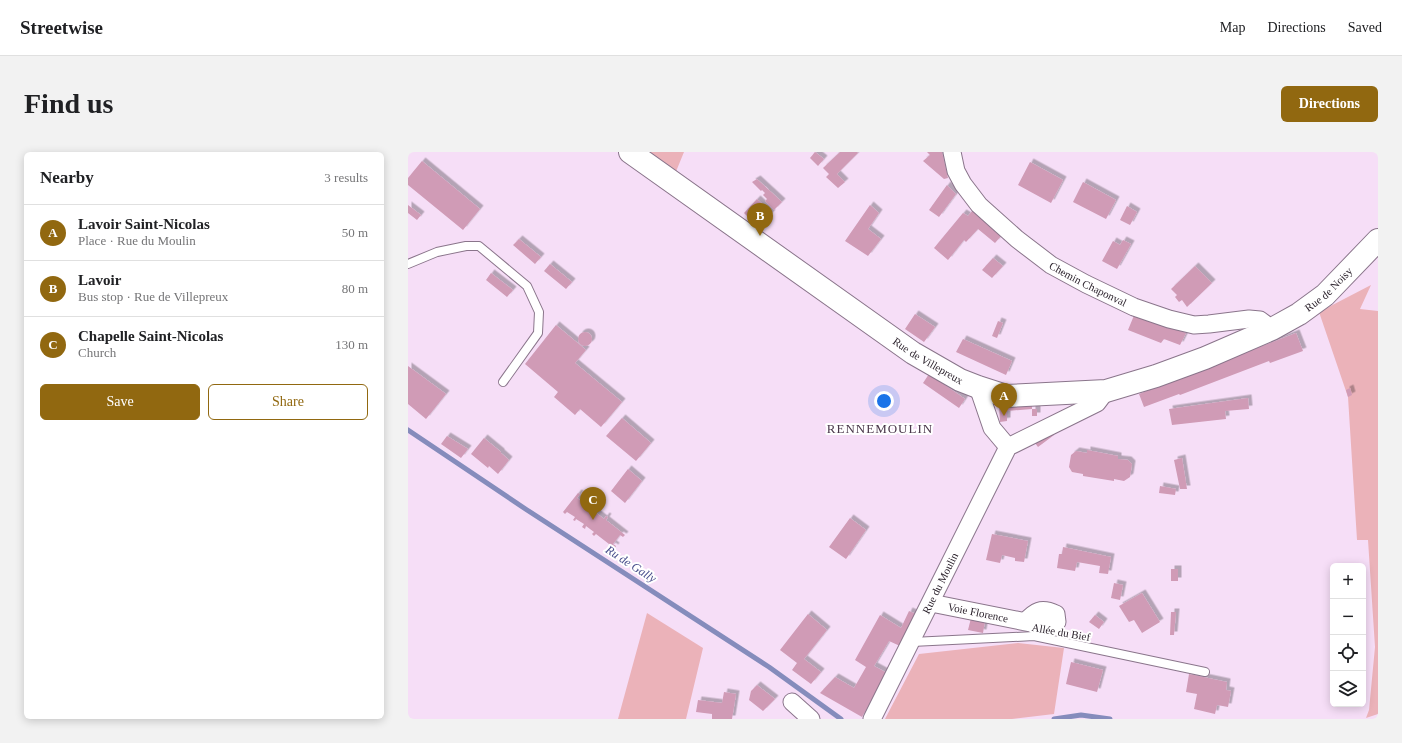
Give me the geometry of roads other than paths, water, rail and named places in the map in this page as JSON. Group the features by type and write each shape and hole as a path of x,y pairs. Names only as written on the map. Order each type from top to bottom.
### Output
{"main road":[{"name":"Rue de Villepreux","path":"630,152 913,353 960,380 1006,396 1106,390 1156,376 1205,358 1272,329"},
{"name":"Rue de Noisy","path":"1272,329 1299,314 1325,295 1378,240"}],"street":[{"name":"Chemin Chaponval","path":"952,152 956,171 962,184 979,205 1017,239 1051,265 1086,284 1131,305 1169,319 1194,325 1255,319 1260,320 1272,329"},
{"path":"978,387 992,428 1008,446 1097,403 1106,390"},
{"name":"Rue du Moulin","path":"872,719 912,642 1008,446"},
{"name":"Voie Florence","path":"931,603 1025,622"},
{"path":"792,702 811,719"}],"lane":[{"path":"408,264 437,252 466,246 478,246 527,286 539,312 538,333 503,382"},
{"name":"Allée du Bief","path":"912,642 1034,636 1205,672"}],"waterway":[{"name":"Ru de Gally","path":"408,430 527,510 769,667 841,719"},
{"name":"Ru de Gally","path":"1054,719 1081,715 1110,719"}],"place":[{"name":"Lavoir","path":"760,236"},
{"name":"Lavoir Saint-Nicolas","path":"1004,416"},
{"name":"Chapelle Saint-Nicolas","path":"593,520"}],"district":[{"name":"RENNEMOULIN","path":"880,428"}]}
